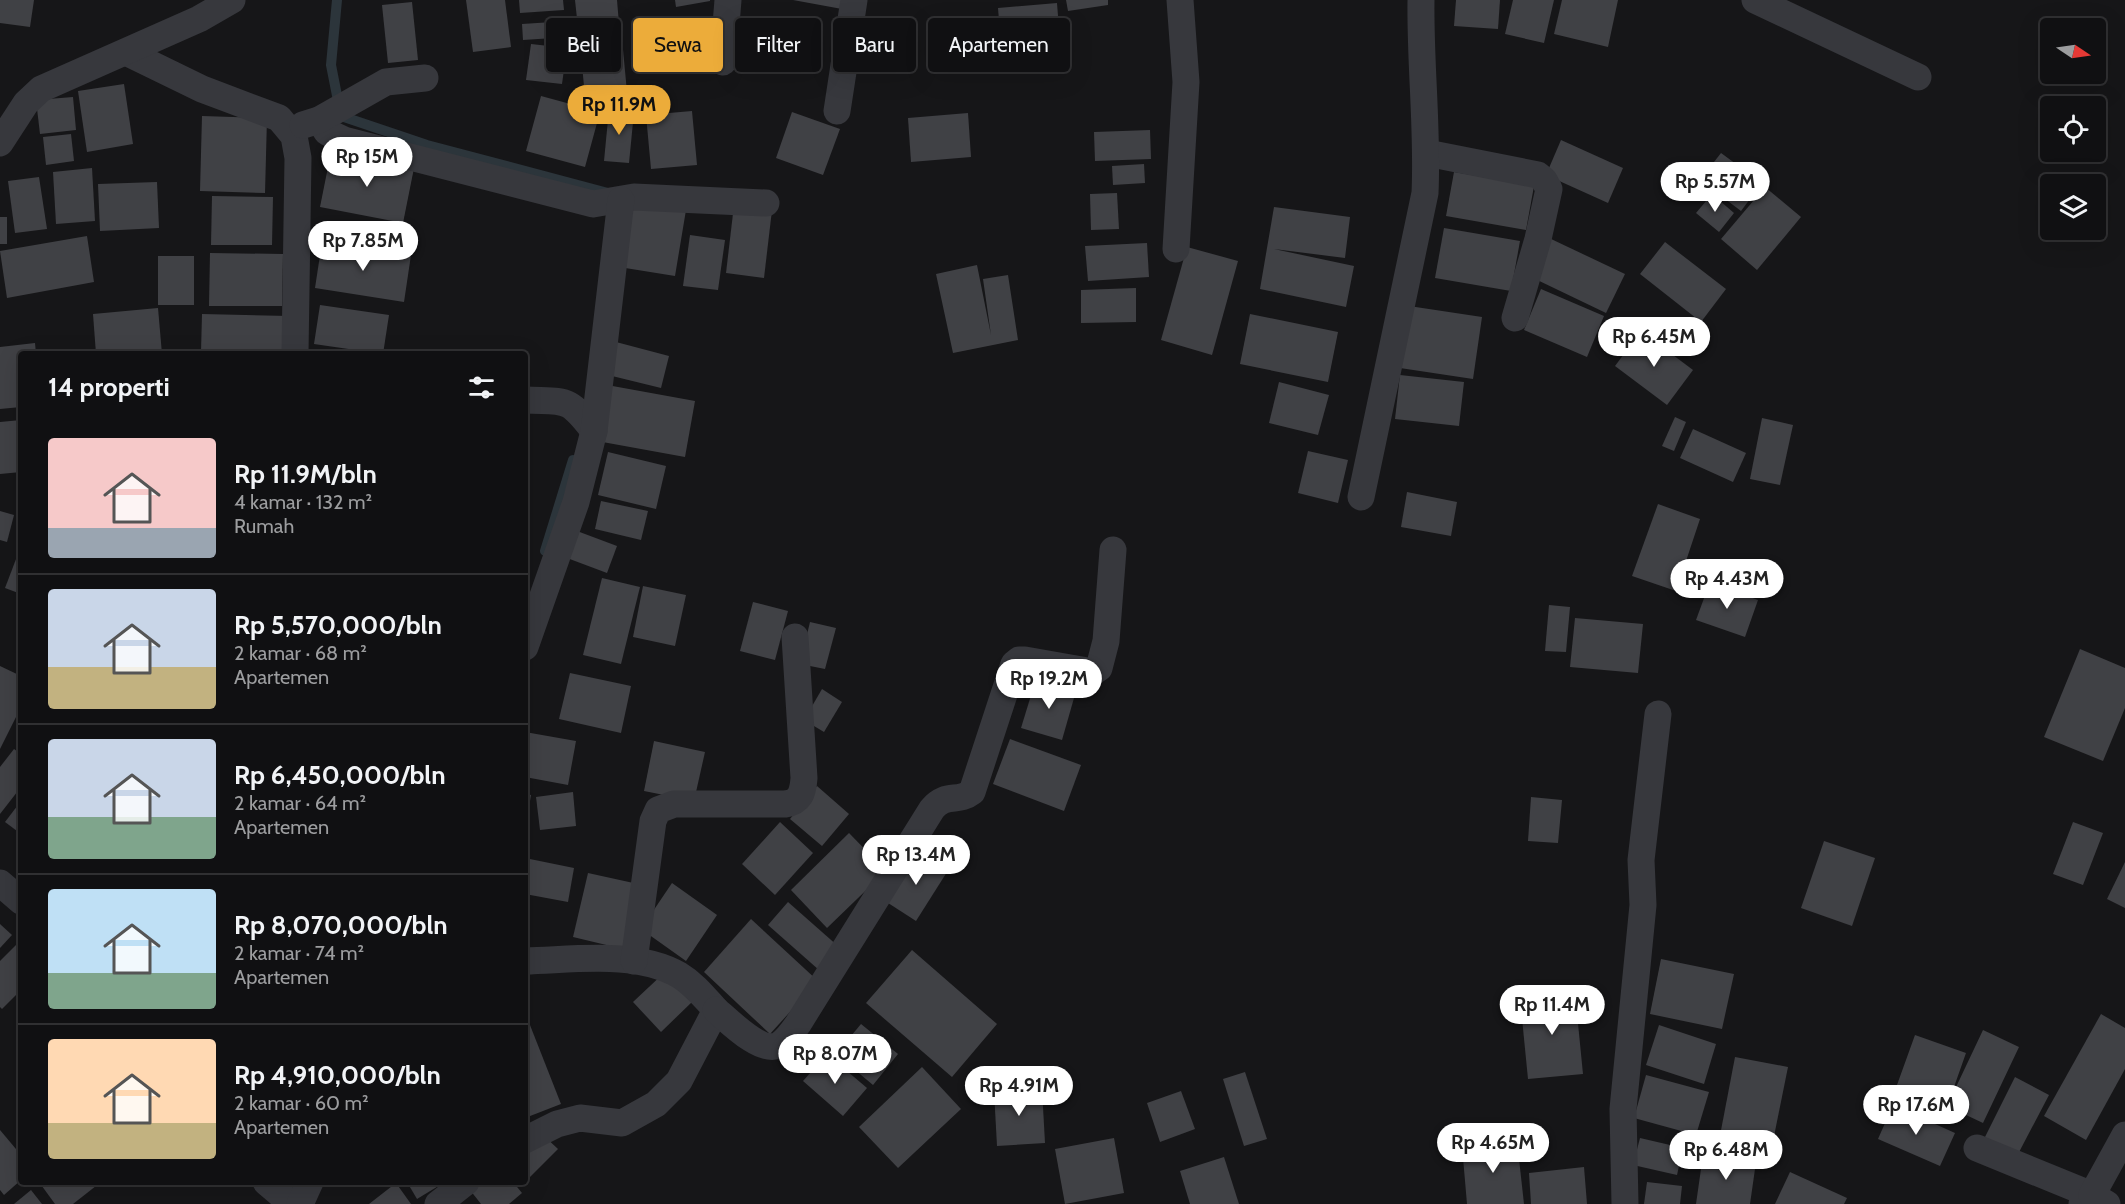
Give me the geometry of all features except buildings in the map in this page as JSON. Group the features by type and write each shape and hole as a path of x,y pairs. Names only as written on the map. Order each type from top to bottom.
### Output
{"street":[{"path":"0,142 26,103 41,89 199,19 232,0"},
{"path":"723,62 728,0"},
{"path":"837,111 854,0"},
{"path":"1176,249 1186,82 1180,0"},
{"path":"1360,497 1425,193 1427,153 1420,57 1421,0"},
{"path":"1755,0 1918,77"},
{"path":"126,52 202,88 268,112 291,129 297,145 298,158 295,351"},
{"path":"291,129 330,115 386,82 425,78"},
{"path":"330,115 327,132 344,140 610,202 634,197 766,203"},
{"path":"1427,153 1538,175 1549,189 1538,239 1515,318"},
{"path":"528,638 576,502 587,422 610,202"},
{"path":"528,400 563,402 587,422"},
{"path":"528,961 634,961 657,966 682,976 716,1010 761,1044 772,1047 784,1041 798,1024 932,809 944,798 963,796 972,792 1014,664 1019,660 1026,660 1093,672 1099,668 1106,641 1113,550"},
{"path":"634,961 653,821 658,810 674,804 790,803 801,796 804,778 795,637"},
{"path":"1625,1204 1623,1109 1643,904 1641,860 1658,714"},
{"path":"0,883 18,898"},
{"path":"528,1138 557,1124 580,1118 622,1123 656,1104 679,1081 716,1010"},
{"path":"1977,1148 2094,1201 2125,1135"},
{"path":"270,1185 292,1204"},
{"path":"300,1204 309,1185"},
{"path":"438,1204 462,1185"}],"waterway":[{"path":"337,0 331,65 341,116 427,145 608,193"},
{"path":"545,551 573,460"}]}
